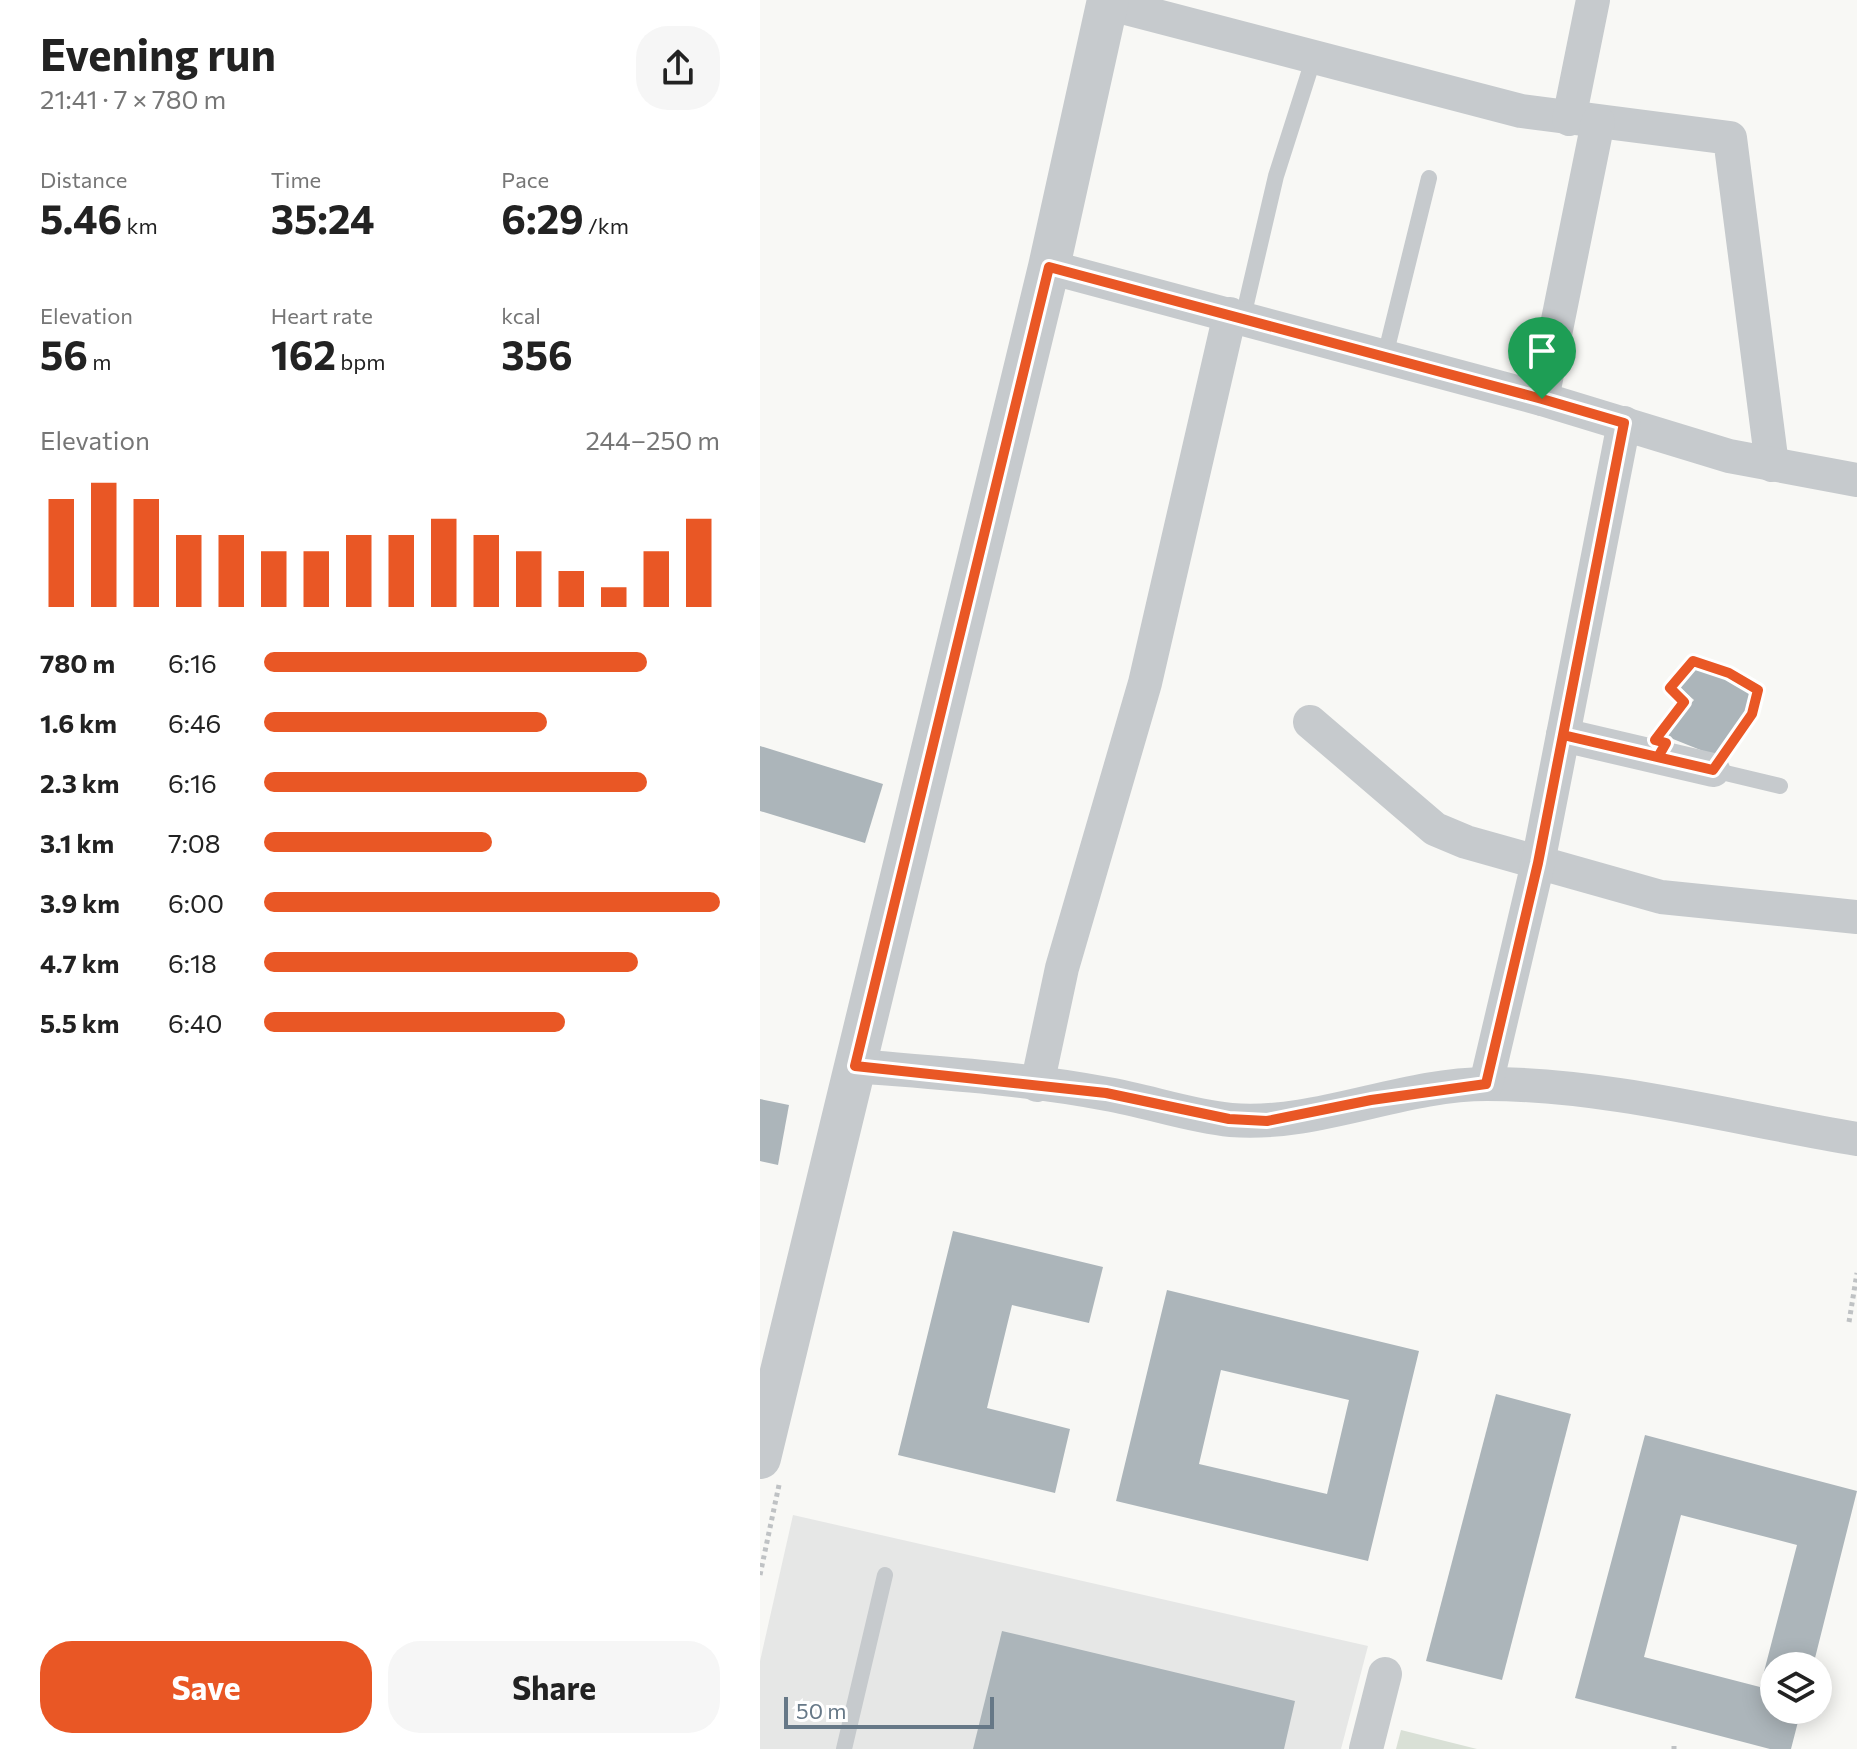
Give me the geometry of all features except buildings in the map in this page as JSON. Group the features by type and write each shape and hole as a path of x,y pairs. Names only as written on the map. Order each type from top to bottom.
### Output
{"street":[{"path":"1542,399 1583,120 1593,0"},
{"path":"770,1471 855,1066 1049,267 1108,2 1521,111 1730,138 1772,465"},
{"path":"1049,267 1542,399 1729,456 1857,480"},
{"path":"1037,1085 1062,968 1145,683 1236,315"},
{"path":"1486,1084 1538,863 1624,423"},
{"path":"1310,722 1435,829 1538,863 1661,897 1857,917"},
{"path":"1563,735 1713,770"},
{"path":"855,1066 1106,1093 1229,1119 1267,1121 1384,1098 1486,1084 1609,1095 1857,1139"},
{"path":"1366,1749 1385,1674"}],"lane":[{"path":"1236,315 1314,57"},
{"path":"1385,356 1429,178"},
{"path":"1713,770 1780,786"},
{"path":"844,1749 885,1575"}],"path":[{"path":"1658,757 1666,743 1655,740 1684,702 1670,688 1693,661 1729,673 1758,690 1752,714 1713,770"},
{"path":"1849,1322 1857,1273"},
{"path":"760,1575 770,1471"}],"shaded area":[{"path":"793,1515 1368,1646 1341,1749 760,1749 760,1661"},
{"path":"1401,1730 1477,1749 1396,1749"}],"route":[{"path":"1542,399 1049,267 855,1066 1106,1093 1175,1110 1229,1119 1267,1121 1435,1089 1486,1084 1538,863 1563,735 1713,770 1752,714 1758,690 1729,673 1693,661 1670,688 1684,702 1655,740 1666,743 1658,757 1563,735 1624,423 1542,399"}]}
